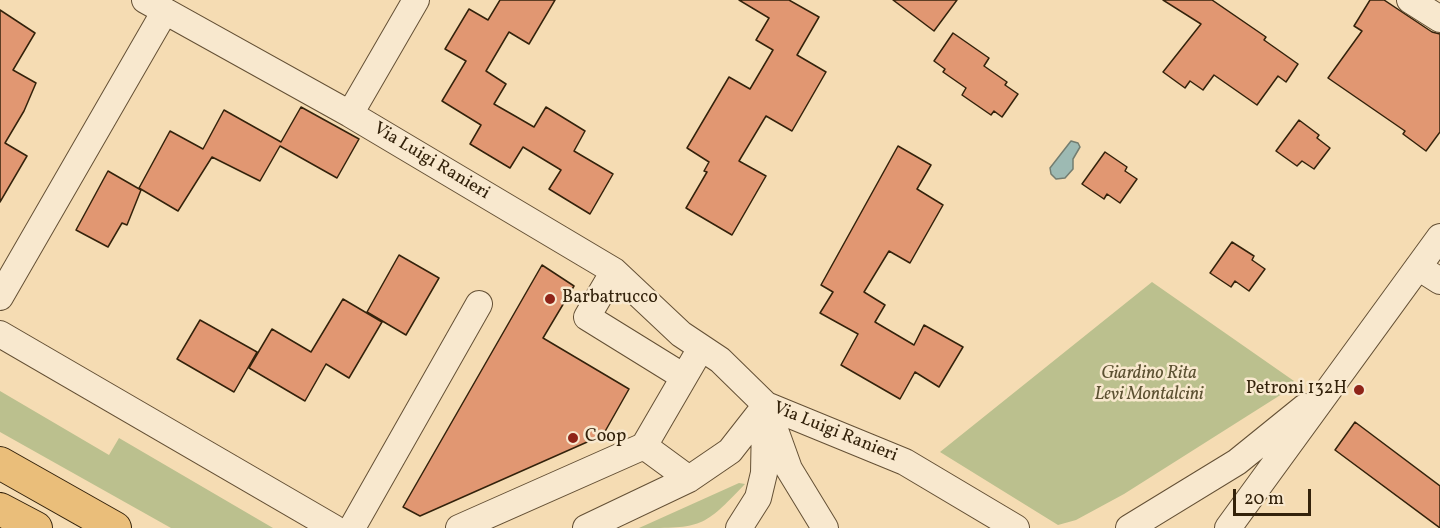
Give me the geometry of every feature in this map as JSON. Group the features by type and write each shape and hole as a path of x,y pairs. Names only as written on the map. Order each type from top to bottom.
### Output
{"main road":[{"path":"0,463 115,528"},
{"path":"0,509 36,528"}],"street":[{"path":"350,114 416,0"},
{"path":"1410,0 1440,19"},
{"path":"0,297 155,6"},
{"name":"Via Luigi Ranieri","path":"155,6 350,114 614,271 681,334 720,360 766,405 905,462 1016,528"},
{"path":"1228,528 1440,237"},
{"path":"1418,267 1440,281"},
{"path":"614,271 587,318 684,377"},
{"path":"352,528 479,304"},
{"path":"0,334 334,528"},
{"path":"459,528 644,446 701,348"},
{"path":"1131,528 1237,462 1333,384"},
{"path":"739,528 758,498 764,472 766,405"},
{"path":"766,405 789,469 825,528"},
{"name":"Via Luigi Ranieri","path":"586,528 689,479 730,451 766,405"},
{"path":"644,446 689,479"}],"green space":[{"name":"Giardino Rita Levi Montalcini","path":"1152,282 1294,381 1282,394 1124,494 1076,520 1058,525 940,452"},
{"path":"0,391 109,455 119,438 273,528 171,528 0,432"},
{"path":"739,483 745,484 720,509 700,522 689,526 639,528"}],"water":[{"path":"1071,141 1078,143 1080,147 1073,159 1073,169 1065,178 1056,179 1051,174 1050,168"}],"building":[{"path":"500,0 555,0 529,44 509,32 486,71 506,84 494,104 534,127 546,107 585,131 574,151 613,174 590,214 549,189 561,170 523,147 510,168 470,144 481,125 442,101 466,61 445,49 469,9 488,20"},
{"path":"739,0 789,0 819,17 797,55 826,72 792,131 766,116 739,161 766,176 732,235 686,208 707,172 704,171 709,162 687,148 729,77 750,89 773,50 756,40 769,18"},
{"path":"893,0 957,0 934,31"},
{"path":"1163,0 1212,0 1266,37 1264,40 1298,64 1286,82 1278,76 1257,105 1214,75 1203,90 1190,81 1185,88 1163,72 1201,24"},
{"path":"1370,0 1384,0 1432,32 1440,34 1440,132 1426,151 1403,134 1405,131 1328,78 1362,31 1354,26"},
{"path":"0,10 35,33 13,70 36,83 24,111 5,143 27,156 0,202"},
{"path":"953,33 989,58 984,66 1007,82 1005,85 1018,94 1002,117 994,111 991,115 962,95 966,88 943,72 945,69 934,61"},
{"path":"301,107 359,139 337,178 280,146 260,181 212,157 178,211 139,188 170,131 203,149 224,110 281,142"},
{"path":"1299,120 1319,135 1317,138 1330,148 1314,169 1302,161 1297,166 1276,151"},
{"path":"898,146 931,165 917,189 943,205 910,263 889,251 864,292 885,305 875,322 914,345 924,325 963,347 939,387 915,372 900,399 841,365 858,334 820,313 833,292 821,285"},
{"path":"1105,152 1127,167 1125,171 1137,179 1120,203 1107,194 1104,199 1082,184"},
{"path":"108,171 141,190 127,225 122,223 108,247 76,230"},
{"path":"1232,242 1254,256 1252,260 1265,269 1249,291 1235,281 1231,287 1210,273"},
{"path":"399,255 439,278 406,335 367,312"},
{"path":"542,265 574,286 543,338 629,389 603,435 420,516 403,507"},
{"path":"343,299 382,322 349,378 326,364 305,401 249,368 272,329 311,352"},
{"path":"200,320 257,352 234,392 177,359"},
{"path":"1355,422 1440,486 1440,528 1335,450"}],"place":[{"name":"Barbatrucco","path":"550,299"},
{"name":"Petroni 132H","path":"1359,390"},
{"name":"Coop","path":"573,438"}]}
